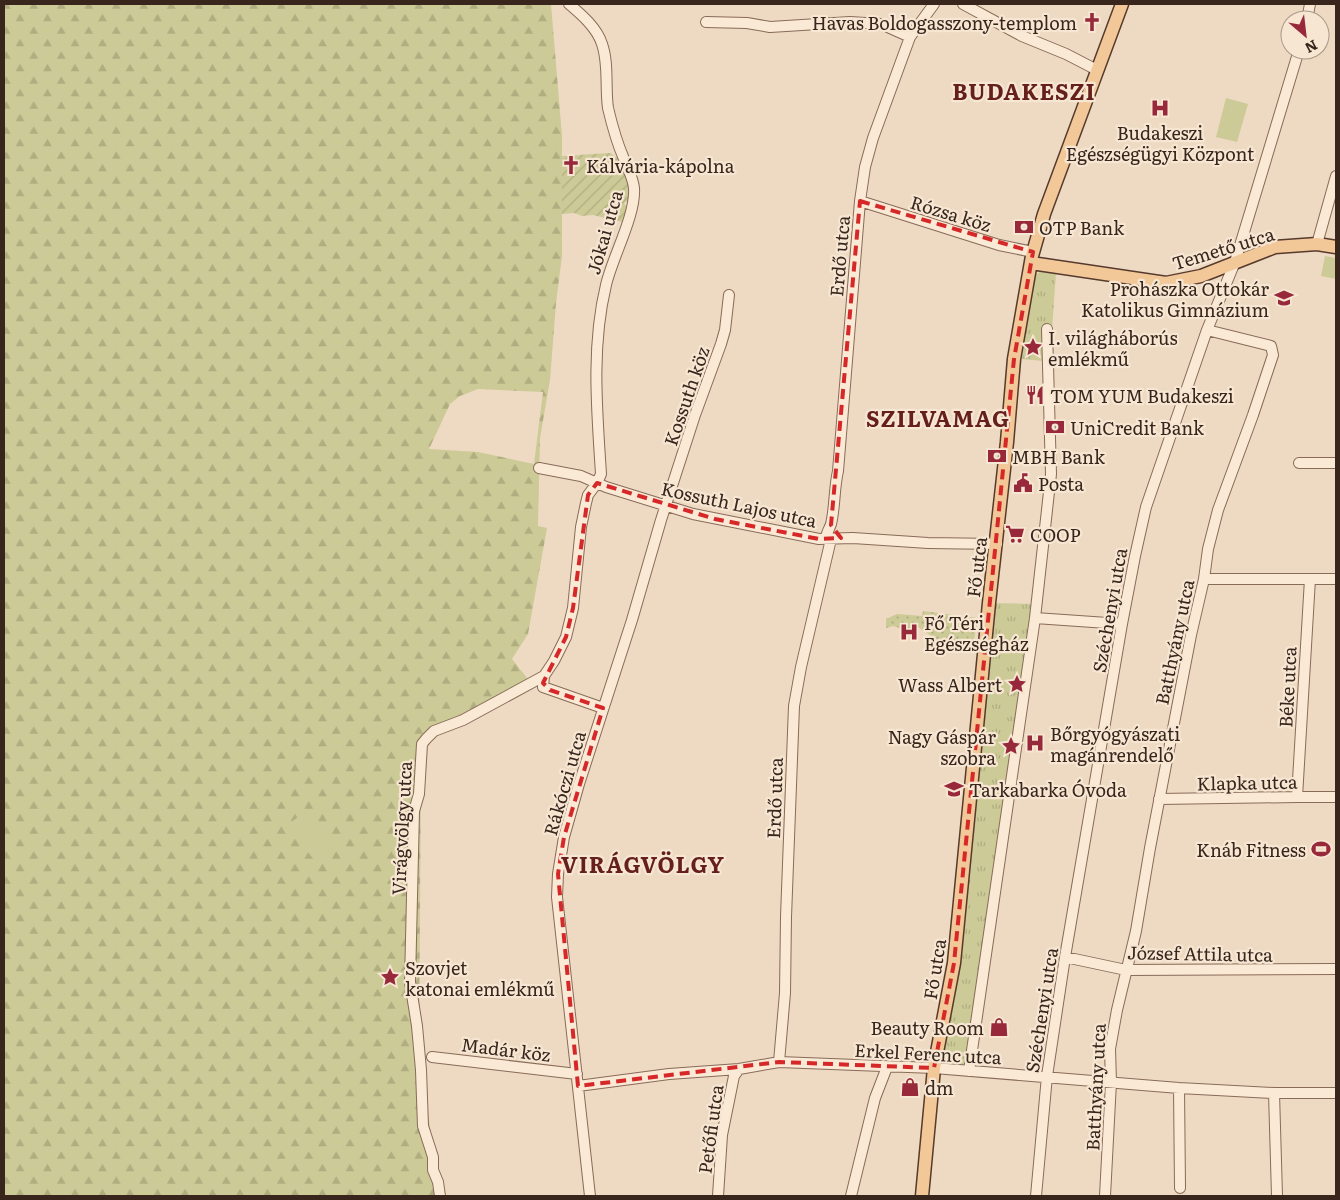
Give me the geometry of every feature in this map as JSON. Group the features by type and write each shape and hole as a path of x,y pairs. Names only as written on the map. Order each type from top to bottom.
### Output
{"main road":[{"name":"Fő utca","path":"922,1196 934,1068 954,963 1014,359 1032,257 1044,214 1122,4"},
{"name":"Temető utca","path":"1032,257 1166,283 1201,276 1275,248 1317,244 1336,247"}],"street":[{"name":"Jókai utca","path":"569,4 597,32 602,45 608,108 634,188 623,236 606,286 598,334 596,386 601,474 597,483"},
{"name":"Erdő utca","path":"779,1062 785,993 794,706 801,667 831,539 836,532 831,526 834,487 838,471 860,201 865,167 873,138 910,36 934,4"},
{"path":"964,4 1022,36 1066,54 1097,70"},
{"path":"706,22 770,27 843,22 882,24 910,36"},
{"name":"Széchenyi utca","path":"1036,1196 1047,1076 1065,957 1122,624 1146,507 1207,330 1235,262 1296,60"},
{"path":"1317,244 1336,176"},
{"name":"Rózsa köz","path":"860,201 1032,257"},
{"name":"Kossuth köz","path":"666,507 695,415 721,344 729,295"},
{"path":"969,1071 1035,618 1044,544 1051,474 1047,329"},
{"name":"Batthyány utca","path":"1105,1196 1111,1082 1110,1048 1116,1010 1136,931 1159,800 1191,635 1204,580 1208,550 1218,510 1273,355 1271,346 1207,330"},
{"path":"1299,463 1336,463"},
{"name":"Kossuth Lajos utca","path":"539,468 581,476 666,507 715,519 819,539 996,544"},
{"name":"Virágvölgy utca","path":"440,1196 438,1182 433,1170 433,1157 423,1126 421,1070 410,982 414,811 419,794 422,744 434,730 463,720 544,676 566,637 573,608 582,519 588,495 597,483"},
{"name":"Rákóczi utca","path":"590,1196 558,903 558,874 564,837 666,507"},
{"name":"Béke utca","path":"1297,797 1310,579"},
{"path":"1204,580 1336,579"},
{"path":"1035,618 1122,624"},
{"path":"544,676 543,687 603,708"},
{"name":"Klapka utca","path":"1159,800 1336,798"},
{"name":"József Attila utca","path":"1065,957 1126,970 1336,969"},
{"name":"Madár köz","path":"432,1057 576,1074"},
{"name":"Erkel Ferenc utca","path":"578,1086 779,1062 934,1068 1179,1088 1274,1093 1336,1093"},
{"path":"851,1196 875,1098 887,1067"},
{"name":"Petőfi utca","path":"718,1196 722,1135 734,1076 739,1068"},
{"path":"1179,1088 1180,1188"},
{"path":"1274,1093 1277,1196"}],"highlighted area":[{"path":"860,201 1033,252 1014,359 954,963 934,1068 779,1062 578,1086 558,874 564,837 603,708 550,690 543,683 566,637 573,608 588,495 597,483 715,519 819,539 841,538 831,525"}],"green space":[{"path":"4,4 551,4 562,136 562,256 550,380 540,438 538,526 547,528 528,634 512,659 531,683 425,739 421,771 419,1051 440,1196 4,1196","holes":["478,389 543,392 534,464 478,452 429,449 450,404 460,396"]},
{"path":"1226,98 1248,104 1237,142 1216,137"},
{"path":"610,153 621,164 631,189 628,189 628,201 624,203 627,208 622,222 593,215 562,214 562,156"},
{"path":"1325,256 1336,258 1336,279 1321,276"},
{"path":"1043,270 1056,272 1052,330 1043,361 1022,359 1032,284 1035,275"},
{"path":"989,603 1036,604 969,1071 934,1068 938,1051"},
{"path":"923,611 978,618 973,646 929,642 930,635 918,627 903,629 893,626 886,628 886,619 897,614 922,616"},
{"path":"305,812 332,848 315,861 287,825"}],"place":[{"name":"Havas Boldogasszony-templom","path":"1092,22"},
{"name":"Budakeszi Egészségügyi Központ","path":"1160,108"},
{"name":"Kálvária-kápolna","path":"571,165"},
{"name":"OTP Bank","path":"1024,227"},
{"name":"Prohászka Ottokár Katolikus Gimnázium","path":"1284,298"},
{"name":"I. világháborús emlékmű","path":"1033,347"},
{"name":"TOM YUM Budakeszi","path":"1035,395"},
{"name":"UniCredit Bank","path":"1055,427"},
{"name":"MBH Bank","path":"997,456"},
{"name":"Posta","path":"1023,483"},
{"name":"COOP","path":"1015,534"},
{"name":"Fő Téri Egészségház","path":"909,632"},
{"name":"Wass Albert","path":"1017,684"},
{"name":"Bőrgyógyászati magánrendelő","path":"1035,743"},
{"name":"Nagy Gáspár szobra","path":"1011,746"},
{"name":"Tarkabarka Óvoda","path":"954,789"},
{"name":"Knáb Fitness","path":"1321,849"},
{"name":"Szovjet katonai emlékmű","path":"390,977"},
{"name":"Beauty Room","path":"999,1027"},
{"name":"dm","path":"910,1087"}],"district":[{"name":"BUDAKESZI","path":"1024,90"},
{"name":"SZILVAMAG","path":"938,417"},
{"name":"VIRÁGVÖLGY","path":"643,863"}]}
